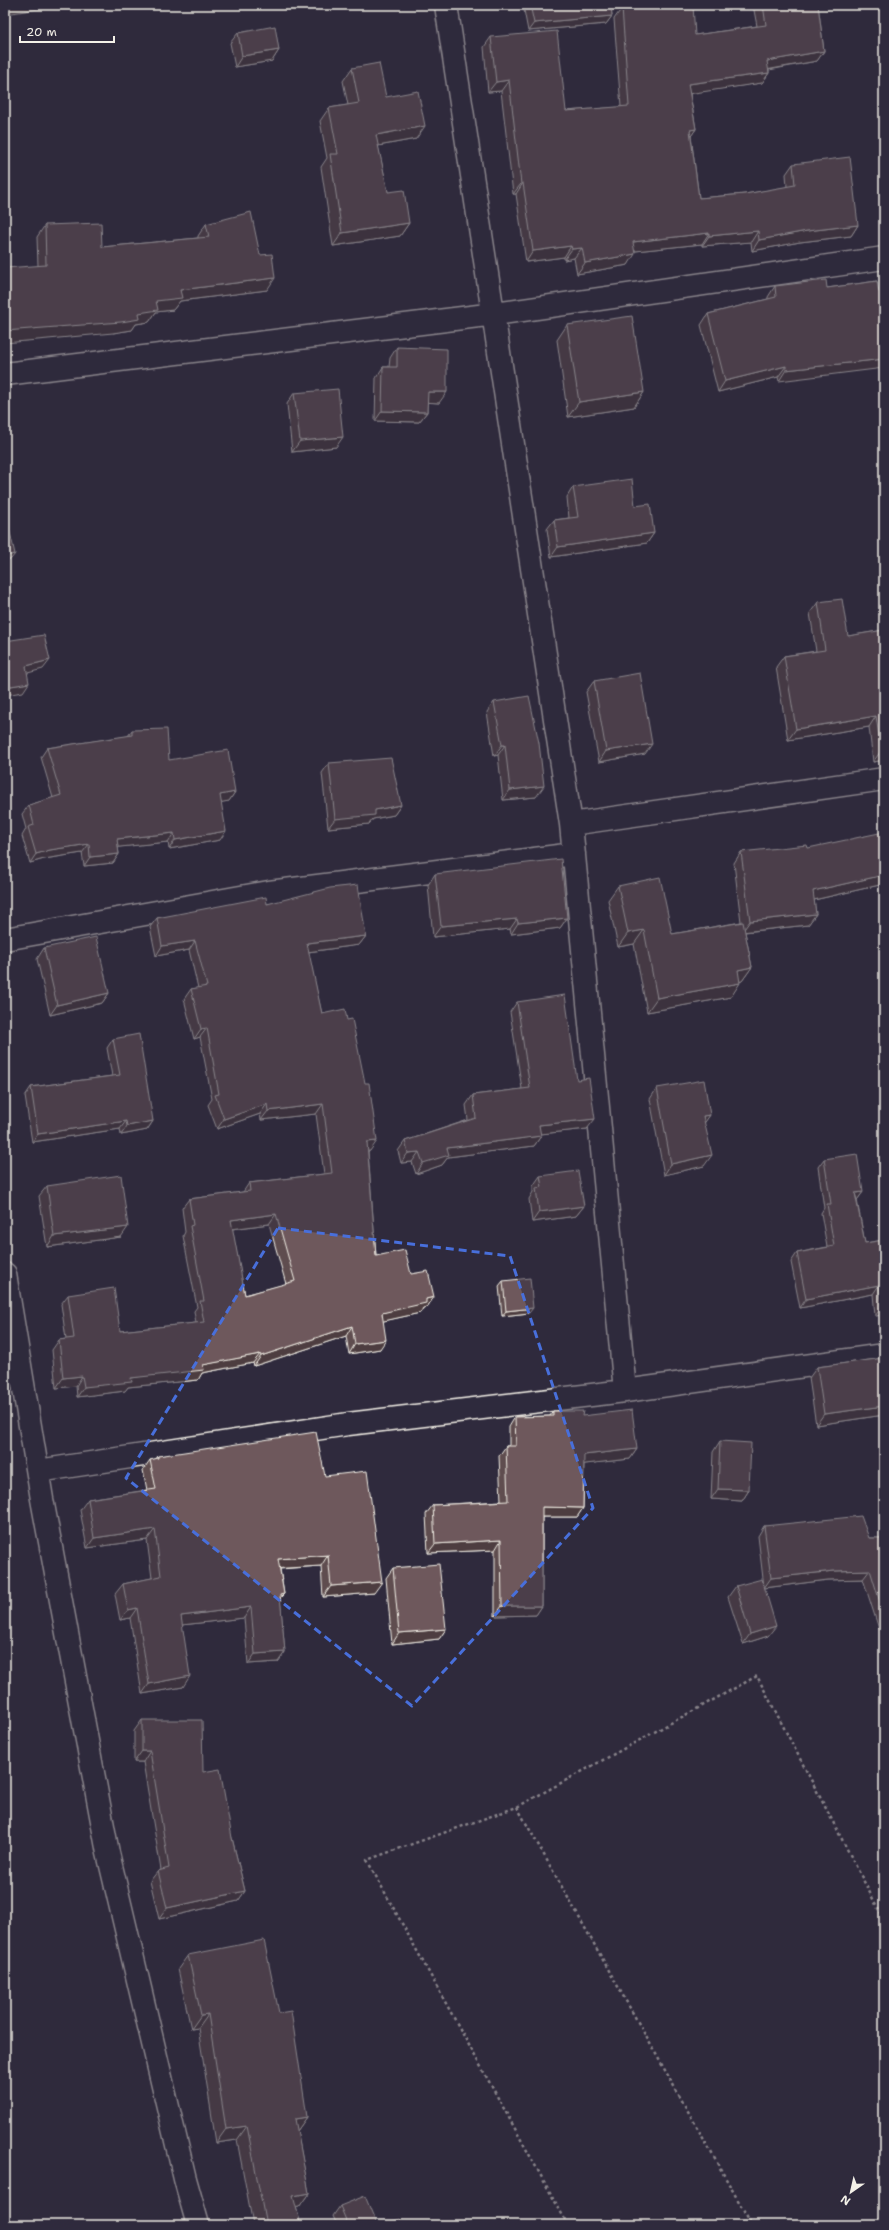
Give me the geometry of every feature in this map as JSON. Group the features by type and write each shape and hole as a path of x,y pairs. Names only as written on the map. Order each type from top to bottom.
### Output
{"street":[{"path":"446,5 571,824 625,1391"},
{"path":"5,374 494,314 884,258"},
{"path":"571,824 884,779"},
{"path":"5,939 269,892 574,854"},
{"path":"5,1274 38,1471 108,1853 185,2179 198,2225"},
{"path":"38,1471 348,1424 625,1391 884,1355"}],"path":[{"path":"568,2225 367,1860 517,1807 757,1676 884,1920"},
{"path":"517,1807 752,2225"}],"highlighted area":[{"path":"278,1228 510,1256 593,1508 412,1706 126,1478"}],"building":[{"path":"530,5 611,5 612,16 534,23"},
{"path":"763,5 818,5 824,51 767,61 769,73 688,84 696,129 690,130 699,198 745,194 795,185 793,164 850,157 858,225 807,231 759,240 758,231 709,236 709,233 633,242 635,254 585,263 582,248 572,249 571,246 533,251 523,183 521,184 509,80 496,82 491,37 557,31 566,111 629,106 622,8 693,6 695,35 766,25"},
{"path":"275,26 279,50 242,56 238,33"},
{"path":"379,63 386,97 418,91 425,126 376,135 388,192 404,190 409,223 342,233 330,154 338,154 329,108 359,103 352,68"},
{"path":"251,212 260,255 272,254 275,278 180,290 182,298 156,301 158,310 139,313 140,319 121,322 5,331 5,268 46,265 45,225 101,223 102,247 209,237 206,224"},
{"path":"826,280 827,288 877,281 879,292 884,291 884,359 786,370 786,366 725,381 708,314 776,297 775,286"},
{"path":"632,316 644,392 579,402 567,325"},
{"path":"397,347 447,349 447,392 428,392 427,412 382,411 383,367 397,367"},
{"path":"338,389 343,437 300,441 294,393"},
{"path":"632,479 635,506 650,504 654,533 558,547 554,520 578,517 573,487"},
{"path":"5,524 8,524 15,554 5,556"},
{"path":"842,599 848,636 884,630 884,750 881,751 876,716 796,729 784,656 825,650 818,602"},
{"path":"44,635 50,660 26,666 29,683 5,687 5,641"},
{"path":"640,673 652,744 606,751 594,681"},
{"path":"529,696 539,743 544,786 510,790 505,745 502,745 494,702"},
{"path":"167,729 169,760 228,750 235,792 220,795 226,831 175,840 174,833 117,839 119,854 90,857 89,844 50,850 36,854 28,827 34,825 29,805 61,795 47,748 132,735 132,730"},
{"path":"391,758 401,805 375,810 375,815 335,819 329,763"},
{"path":"884,832 884,875 813,891 816,914 750,921 741,852 807,845 808,848"},
{"path":"561,859 567,918 518,923 517,919 441,926 435,874"},
{"path":"660,877 672,934 743,922 752,967 738,970 740,983 657,998 644,930 628,933 618,886"},
{"path":"358,885 366,936 307,943 322,1014 345,1009 347,1020 352,1019 365,1083 369,1083 377,1141 367,1142 376,1256 405,1250 411,1274 428,1271 434,1297 426,1299 426,1303 382,1313 386,1340 355,1344 352,1326 261,1356 260,1354 203,1365 204,1370 131,1378 132,1382 84,1387 82,1376 63,1378 59,1340 74,1338 68,1295 114,1288 120,1331 204,1322 200,1301 204,1301 190,1226 193,1225 189,1199 250,1191 249,1183 332,1173 323,1104 268,1111 267,1104 224,1119 215,1095 219,1094 207,1028 201,1029 191,989 207,986 195,941 162,946 157,918 266,897 267,904 330,888","holes":["276,1214 295,1281 245,1295 231,1220"]},
{"path":"96,937 109,993 57,1005 44,948"},
{"path":"565,995 577,1080 589,1078 595,1119 539,1125 541,1136 447,1148 449,1155 423,1163 419,1152 408,1153 405,1141 476,1118 473,1095 530,1088 517,1002"},
{"path":"139,1034 153,1121 127,1126 126,1121 38,1134 31,1087 120,1075 113,1039"},
{"path":"704,1080 710,1115 703,1116 712,1155 671,1164 657,1088"},
{"path":"857,1154 863,1192 855,1193 865,1243 884,1240 884,1307 882,1307 879,1285 806,1299 797,1253 834,1246 827,1204 831,1204 824,1159"},
{"path":"578,1171 584,1206 539,1212 536,1188 542,1187 540,1176"},
{"path":"121,1175 128,1227 54,1236 47,1186"},
{"path":"530,1278 533,1308 506,1311 503,1281"},
{"path":"884,1358 884,1406 824,1414 817,1367"},
{"path":"632,1410 637,1449 584,1455 583,1508 542,1507 542,1606 502,1606 501,1540 435,1544 433,1505 508,1501 506,1446 516,1446 515,1417 553,1416 553,1411 583,1411 582,1416"},
{"path":"316,1432 325,1476 367,1471 382,1582 331,1586 328,1555 278,1559 284,1594 280,1595 285,1652 255,1654 251,1607 181,1616 190,1676 149,1684 137,1608 128,1610 123,1584 161,1576 155,1529 94,1538 88,1499 156,1489 150,1460 158,1458 158,1456"},
{"path":"720,1441 751,1443 749,1490 718,1489"},
{"path":"861,1516 869,1538 884,1538 884,1615 870,1570 834,1571 771,1578 764,1526"},
{"path":"439,1564 446,1629 399,1633 393,1568"},
{"path":"762,1579 776,1626 750,1634 736,1586"},
{"path":"142,1720 202,1720 203,1772 220,1769 232,1838 245,1891 167,1908 158,1871 169,1868 150,1751 142,1751"},
{"path":"264,1940 279,2013 291,2011 307,2117 295,2119 309,2193 293,2196 301,2225 266,2225 247,2126 226,2129 208,2014 201,2015 188,1955"},
{"path":"365,2196 377,2225 348,2225 340,2206"},
{"path":"400,2219 402,2225 381,2225"}]}
